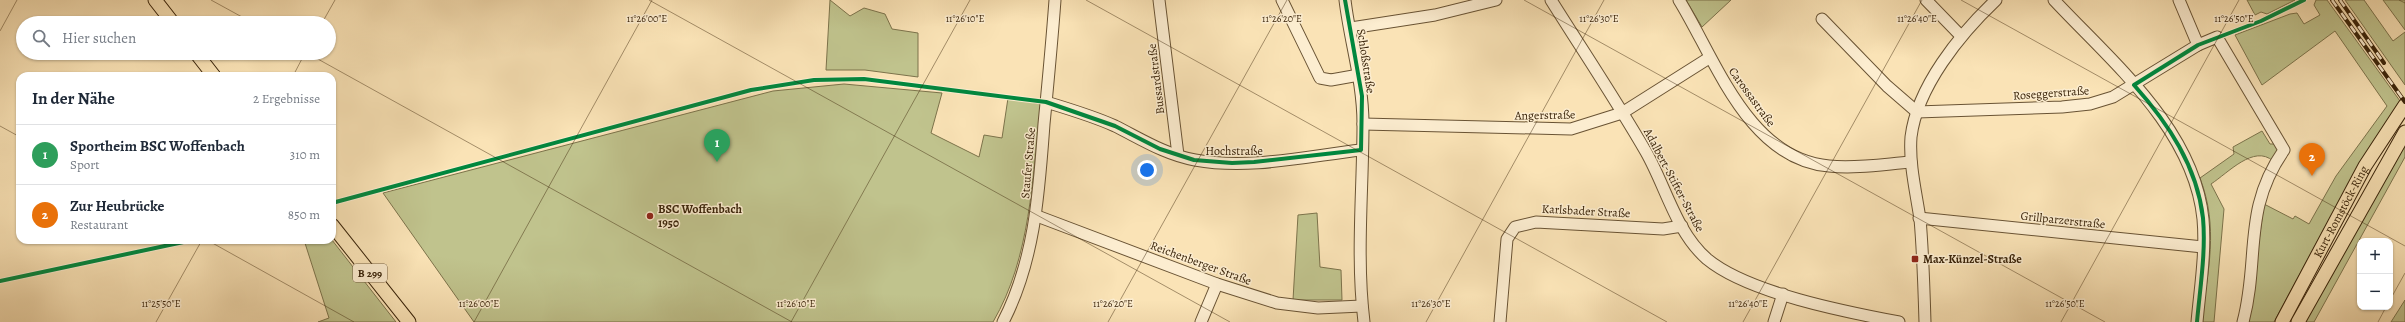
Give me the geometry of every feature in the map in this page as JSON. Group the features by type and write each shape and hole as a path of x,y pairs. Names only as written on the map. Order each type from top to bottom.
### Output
{"main road":[{"path":"155,0 168,16"},
{"path":"201,60 211,72"},
{"name":"Kurt-Romstöck-Ring","path":"2282,322 2366,166 2405,105"},
{"name":"Kurt-Romstöck-Ring","path":"2298,322 2383,168 2405,132"},
{"name":"B 299","path":"336,230 409,322"}],"street":[{"name":"Staufer Straße","path":"1003,322 1014,300 1024,272 1036,216 1055,0"},
{"name":"Bussardstraße","path":"1159,0 1178,155"},
{"path":"1282,0 1320,78 1331,80 1359,75"},
{"name":"Schloßstraße","path":"1345,0 1359,75 1363,124 1358,263 1364,322"},
{"path":"1351,28 1435,15 1496,0"},
{"name":"Adalbert-Stifter-Straße","path":"1551,0 1646,153 1682,226 1701,254 1717,266 1741,279 1783,294 1855,313 1899,322"},
{"name":"Carossastraße","path":"1679,0 1709,58 1760,131 1771,142 1795,157 1829,166 1911,162"},
{"path":"1926,0 1961,36"},
{"path":"1925,322 1920,218 1911,162 1912,137 1917,112 1933,79 1961,36 1996,0"},
{"path":"2054,0 2134,85 2166,123 2185,158 2201,209 2203,247 2197,322"},
{"path":"2179,0 2198,45"},
{"path":"1822,19 1886,86 1917,112"},
{"name":"Roseggerstraße","path":"1917,112 2077,106 2101,101 2134,85 2198,45 2217,37 2284,150 2266,180 2258,203 2243,322"},
{"name":"Angerstraße","path":"1363,124 1559,130 1585,126 1622,113 1709,58"},
{"name":"Hochstraße","path":"1046,102 1098,120 1160,149 1200,161 1232,163 1361,150"},
{"name":"Reichenberger Straße","path":"1036,216 1217,284 1294,307 1318,308 1362,306"},
{"name":"Grillparzerstraße","path":"1920,218 2203,247"},
{"name":"Karlsbader Straße","path":"1500,322 1507,239 1515,227 1536,222 1663,229 1682,226"},
{"path":"1200,322 1217,284"},
{"path":"1774,322 1783,294"}],"green space":[{"path":"830,0 850,16 864,8 885,14 892,29 918,33 918,77 865,70 826,70"},
{"path":"1686,0 1731,0 1702,27"},
{"path":"2247,0 2295,0 2267,14 2261,12 2255,15"},
{"path":"2316,0 2327,0 2400,101 2359,164 2274,322 2248,322 2264,204 2293,219 2295,216 2309,224 2336,176 2387,106 2335,31 2262,85 2235,35 2290,14 2297,13 2304,24 2320,15 2314,5"},
{"path":"2345,0 2364,0 2393,41 2405,32 2405,85"},
{"path":"2383,0 2405,0 2405,30"},
{"name":"BSC Woffenbach 1950","path":"844,84 942,93 931,133 979,157 984,135 1002,138 1008,98 1041,104 1032,188 1023,244 1006,297 993,322 474,322 383,193 773,91"},
{"path":"2262,131 2270,144 2277,144 2278,150 2273,161 2266,157 2258,156 2250,158 2233,167 2211,184 2224,209 2214,322 2201,322 2209,267 2211,232 2206,196 2200,178 2234,154 2233,147"},
{"path":"2405,141 2405,157 2360,238 2357,238 2357,244 2314,322 2305,322"},
{"path":"1317,213 1320,267 1341,270 1342,300 1293,300 1298,215"},
{"path":"305,244 335,244 396,322 318,322 329,318"},
{"path":"2405,300 2405,322 2391,322"}],"railway":[{"path":"2332,0 2405,102"},
{"path":"2340,0 2384,63"}],"cycle path":[{"path":"336,202 751,90 814,80 864,79 1046,102 1115,126 1160,149 1194,160 1232,163 1254,162 1361,150 1362,96 1345,0"},
{"path":"2197,322 2204,244 2203,218 2200,199 2179,146 2158,114 2134,85 2198,45 2261,21 2304,0"},
{"path":"0,281 174,244"}],"place":[{"name":"Sportheim BSC Woffenbach","path":"717,162"},
{"name":"Zur Heubrücke","path":"2312,176"},
{"name":"BSC Woffenbach 1950","path":"650,216"},
{"name":"Max-Künzel-Straße","path":"1915,259"}]}
